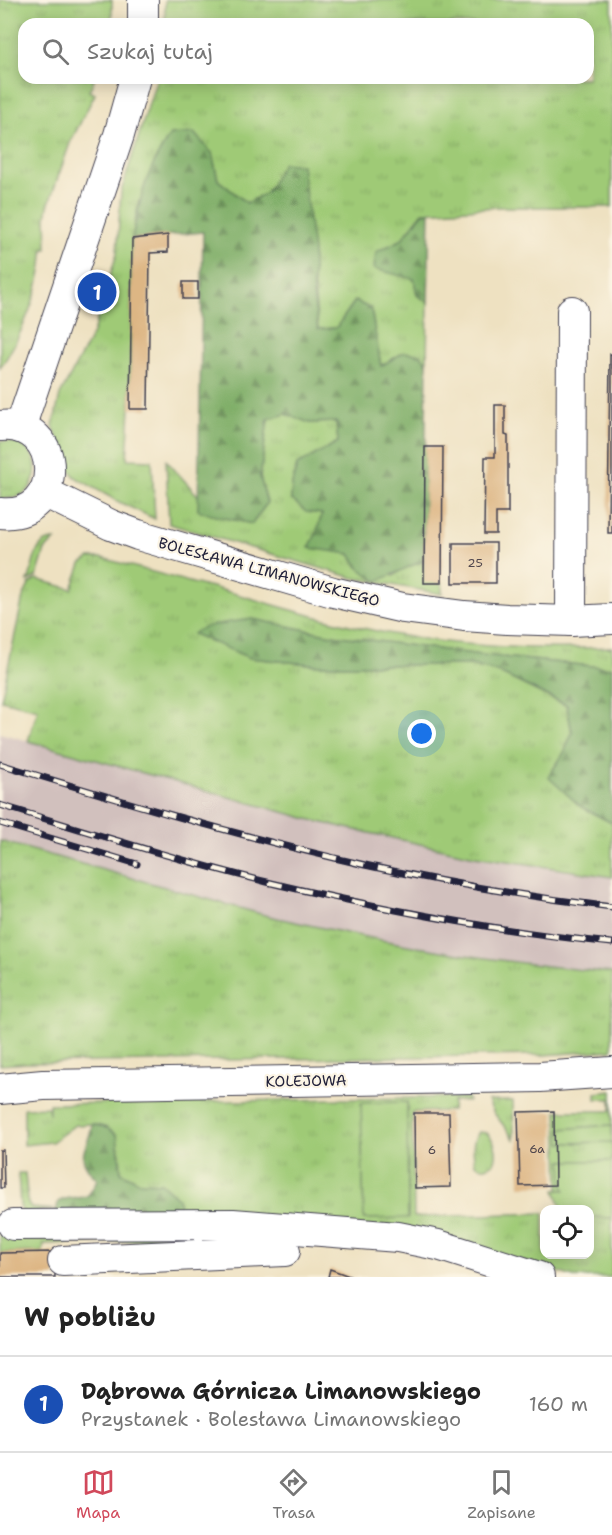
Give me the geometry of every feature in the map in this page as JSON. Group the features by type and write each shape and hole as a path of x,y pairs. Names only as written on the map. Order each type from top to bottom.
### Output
{"street":[{"path":"143,0 143,18"},
{"path":"0,514 25,510 38,500 44,492 50,474 47,453 35,436 10,427 119,135 133,84"},
{"path":"571,621 572,311"},
{"name":"BOLESŁAWA LIMANOWSKIEGO","path":"44,492 131,533 347,596 403,608 456,615 516,620 612,619"},
{"name":"KOLEJOWA","path":"0,1089 44,1085 540,1077 612,1071"},
{"path":"13,1225 192,1223 284,1252"},
{"path":"63,1261 128,1268 412,1239 538,1277"}],"shaded area":[{"path":"0,733 319,822 475,856 612,877 612,973 430,949 268,916 0,840"}],"green space":[{"path":"0,0 112,0 112,18 18,18 18,84 92,84 89,91 95,94 70,143 48,206 47,249 43,249 40,278 35,294 23,327 0,368"},
{"path":"165,0 612,0 612,207 498,207 423,212 401,240 376,252 414,279 417,295 428,302 427,363 419,354 381,366 371,309 355,301 336,328 318,329 302,166 283,163 266,193 247,203 218,180 212,153 139,201 132,239 130,409 127,459 152,460 155,519 75,477 68,468 53,426 60,395 93,333 117,253 121,192 155,84 594,84 594,18 165,18"},
{"path":"194,133 212,153 218,180 247,203 266,193 283,163 302,165 313,251 313,293 318,329 336,328 355,301 371,309 381,366 404,352 420,354 427,363 424,561 376,581 358,567 350,554 309,548 322,514 306,512 291,499 292,484 297,465 338,442 336,422 310,423 286,414 268,419 260,477 267,503 252,524 198,510 203,232 132,239 145,185 162,148 170,135"},
{"path":"430,212 428,302 417,295 414,279 374,269 376,252 401,240 423,213"},
{"path":"286,414 310,423 336,422 338,442 297,465 292,484 291,500 322,514 316,534 334,550 350,554 358,567 394,576 405,567 424,561 424,582 442,583 442,594 354,578 169,524 166,460 200,498 198,510 252,524 267,503 260,477 268,419"},
{"path":"0,441 24,446 30,452 35,464 35,477 32,483 25,493 15,498 0,499"},
{"path":"55,540 45,550 37,576 28,581 39,548 48,541"},
{"path":"90,558 102,558 320,618 421,639 484,646 612,647 612,668 481,655 332,635 252,619 250,658 319,665 471,665 497,672 567,706 572,733 564,753 549,777 581,807 612,823 612,877 475,856 319,822 28,741 38,709 1,700 23,597 30,583 36,579 72,589 81,564"},
{"path":"252,619 332,635 481,655 612,668 612,823 581,807 548,777 564,753 572,733 567,705 497,672 471,665 319,665 250,658 193,634 212,625"},
{"path":"0,841 268,916 390,942 475,957 612,973 612,1050 544,1055 0,1065"},
{"path":"612,1091 612,1125 561,1129 562,1143 612,1142 612,1161 562,1161 566,1190 559,1190 557,1111 611,1111 611,1099 596,1099 596,1093"},
{"path":"467,1097 469,1101 453,1101 452,1110 412,1112 414,1217 540,1213 540,1259 594,1259 594,1217 612,1218 612,1277 574,1277 423,1230 183,1217 161,1183 140,1182 121,1172 120,1153 107,1128 92,1124 75,1125 52,1142 24,1145 24,1108 48,1107 49,1114 49,1104","holes":["407,1102 408,1217 364,1219 362,1145"]},
{"path":"488,1101 513,1101 514,1139 494,1113"},
{"path":"407,1102 408,1218 364,1219 361,1103"},
{"path":"92,1124 107,1128 117,1135 121,1172 140,1182 161,1183 178,1198 183,1217 56,1212 58,1202 85,1197 89,1194 97,1179 89,1171 83,1158"},
{"path":"612,1125 612,1142 561,1143 561,1129"},
{"path":"479,1132 487,1133 495,1147 494,1163 487,1167 475,1164 474,1143"},
{"path":"562,1161 612,1161 612,1218 594,1217 594,1205 561,1205 555,1190 565,1190"},
{"path":"18,1173 25,1173 28,1204 31,1208 57,1210 23,1213 20,1206"},
{"path":"0,1231 229,1237 44,1244 43,1252 0,1253"}],"building":[{"path":"168,235 168,252 150,253 148,409 130,409 132,239"},
{"path":"183,282 198,282 198,299 183,299"},
{"path":"610,354 612,354 612,533 608,533"},
{"path":"495,405 505,405 505,435 508,436 508,513 496,513 496,534 484,534 485,457 495,457"},
{"path":"425,447 443,447 442,583 424,583"},
{"path":"453,543 496,543 496,583 453,583"},
{"path":"554,1111 555,1185 520,1186 518,1112"},
{"path":"414,1113 449,1113 451,1187 415,1188"},
{"path":"0,1150 3,1150 4,1188 0,1188"},
{"path":"54,1252 55,1277 0,1277 0,1253"},
{"path":"330,1269 352,1277 328,1277"}],"railway":[{"path":"0,764 182,818 365,865 488,889 612,907"},
{"path":"0,805 200,864 310,892 482,926 612,943"},
{"path":"0,823 137,864"}],"place":[{"name":"Dąbrowa Górnicza Limanowskiego","path":"97,292"}]}
